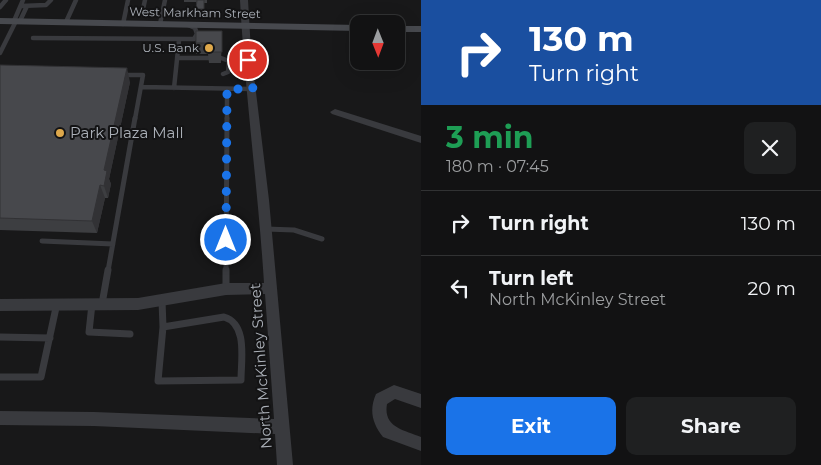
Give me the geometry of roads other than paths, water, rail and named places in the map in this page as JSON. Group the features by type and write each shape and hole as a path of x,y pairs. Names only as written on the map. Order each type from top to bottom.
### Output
{"main road":[{"name":"West Markham Street","path":"1,23 17,21 350,28"},
{"path":"405,29 421,29"}],"street":[{"name":"North McKinley Street","path":"244,0 245,26 272,288 285,465"},
{"path":"335,112 421,140"},
{"path":"0,305 138,304 226,289 272,288"},
{"path":"415,399 394,392 387,394 381,399 378,415 388,432 421,444"},
{"path":"0,418 94,419 282,427"}],"lane":[{"path":"0,7 6,0"},
{"path":"17,21 23,0"},
{"path":"21,6 46,5 51,0"},
{"path":"66,22 76,0"},
{"path":"123,24 128,0"},
{"path":"142,14 145,0"},
{"path":"160,24 165,0"},
{"path":"0,53 27,6"},
{"path":"33,38 191,39 197,36 196,30 188,25"},
{"path":"174,88 179,40"},
{"path":"177,58 209,58"},
{"path":"221,58 229,61 229,71 223,74"},
{"path":"116,75 143,75 113,244 89,332 130,334"},
{"path":"141,87 253,89"},
{"path":"226,289 227,89"},
{"path":"266,229 294,230 322,239"},
{"path":"42,241 113,244"},
{"path":"162,301 163,327 158,381 242,380 240,330 237,323 230,318 224,317 163,327"},
{"path":"0,377 41,377 57,304"},
{"path":"0,337 50,338"}],"place":[{"name":"U.S. Bank","path":"209,48"},
{"name":"Park Plaza Mall","path":"60,133"}]}
